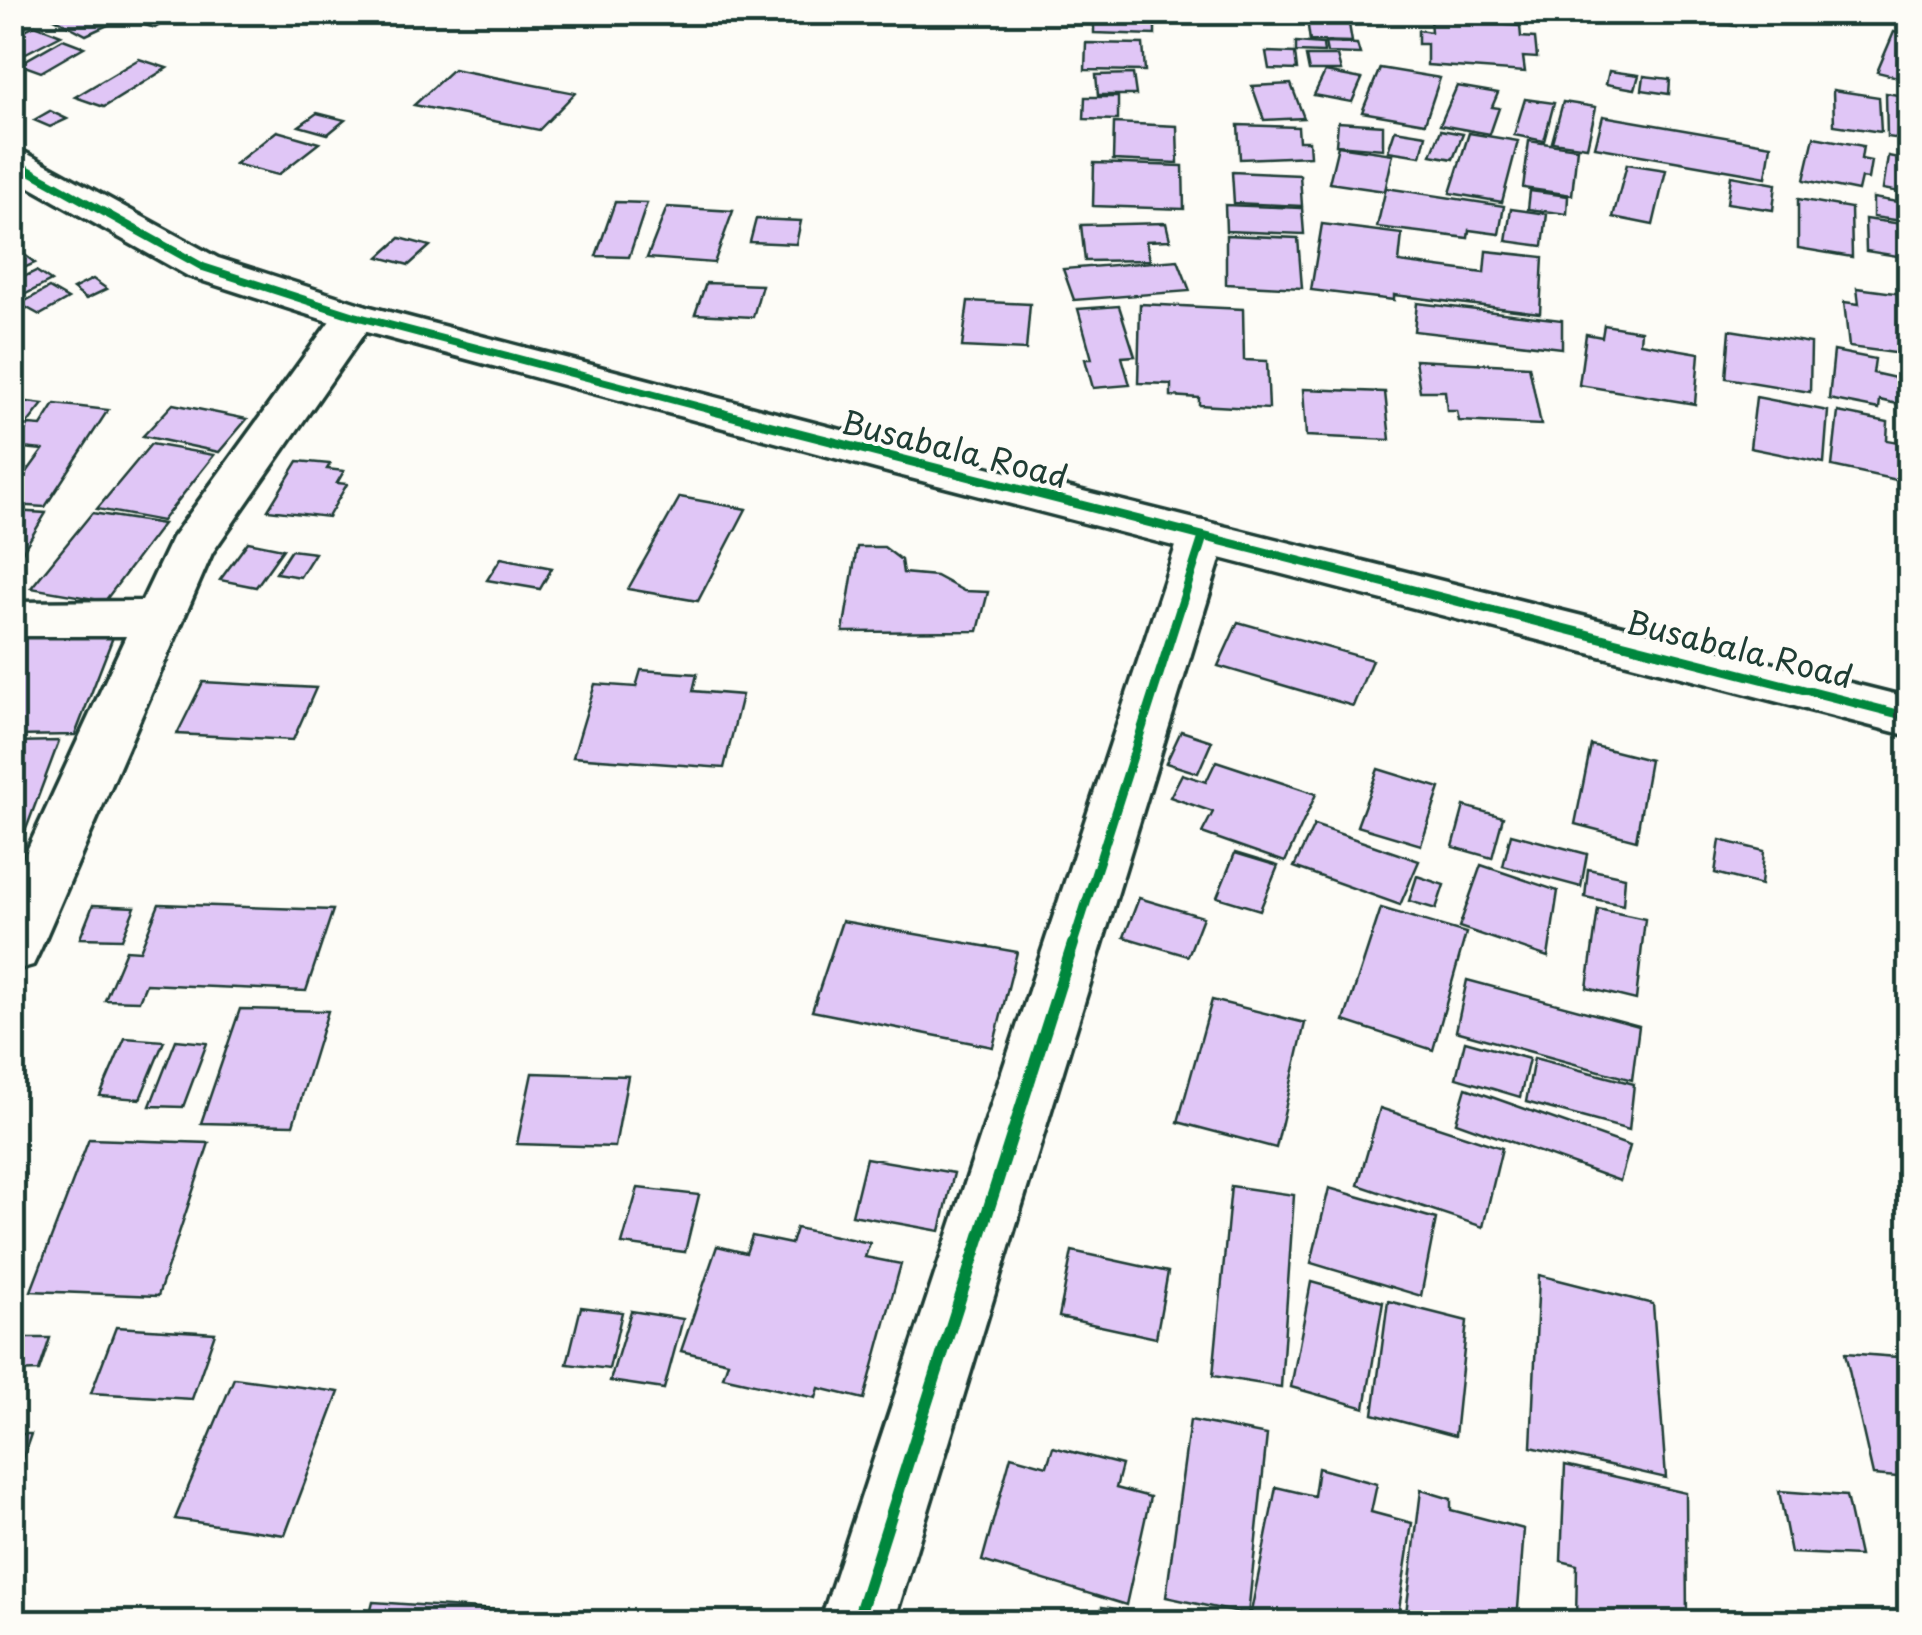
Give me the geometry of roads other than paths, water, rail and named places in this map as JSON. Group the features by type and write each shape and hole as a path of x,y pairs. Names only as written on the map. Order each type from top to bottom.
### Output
{"street":[{"name":"Busabala Road","path":"12,161 203,267 355,316 1910,717"},
{"path":"12,948 32,860 159,618 189,550 355,316"},
{"path":"857,1622 1203,537"},
{"path":"12,619 159,618"}]}
